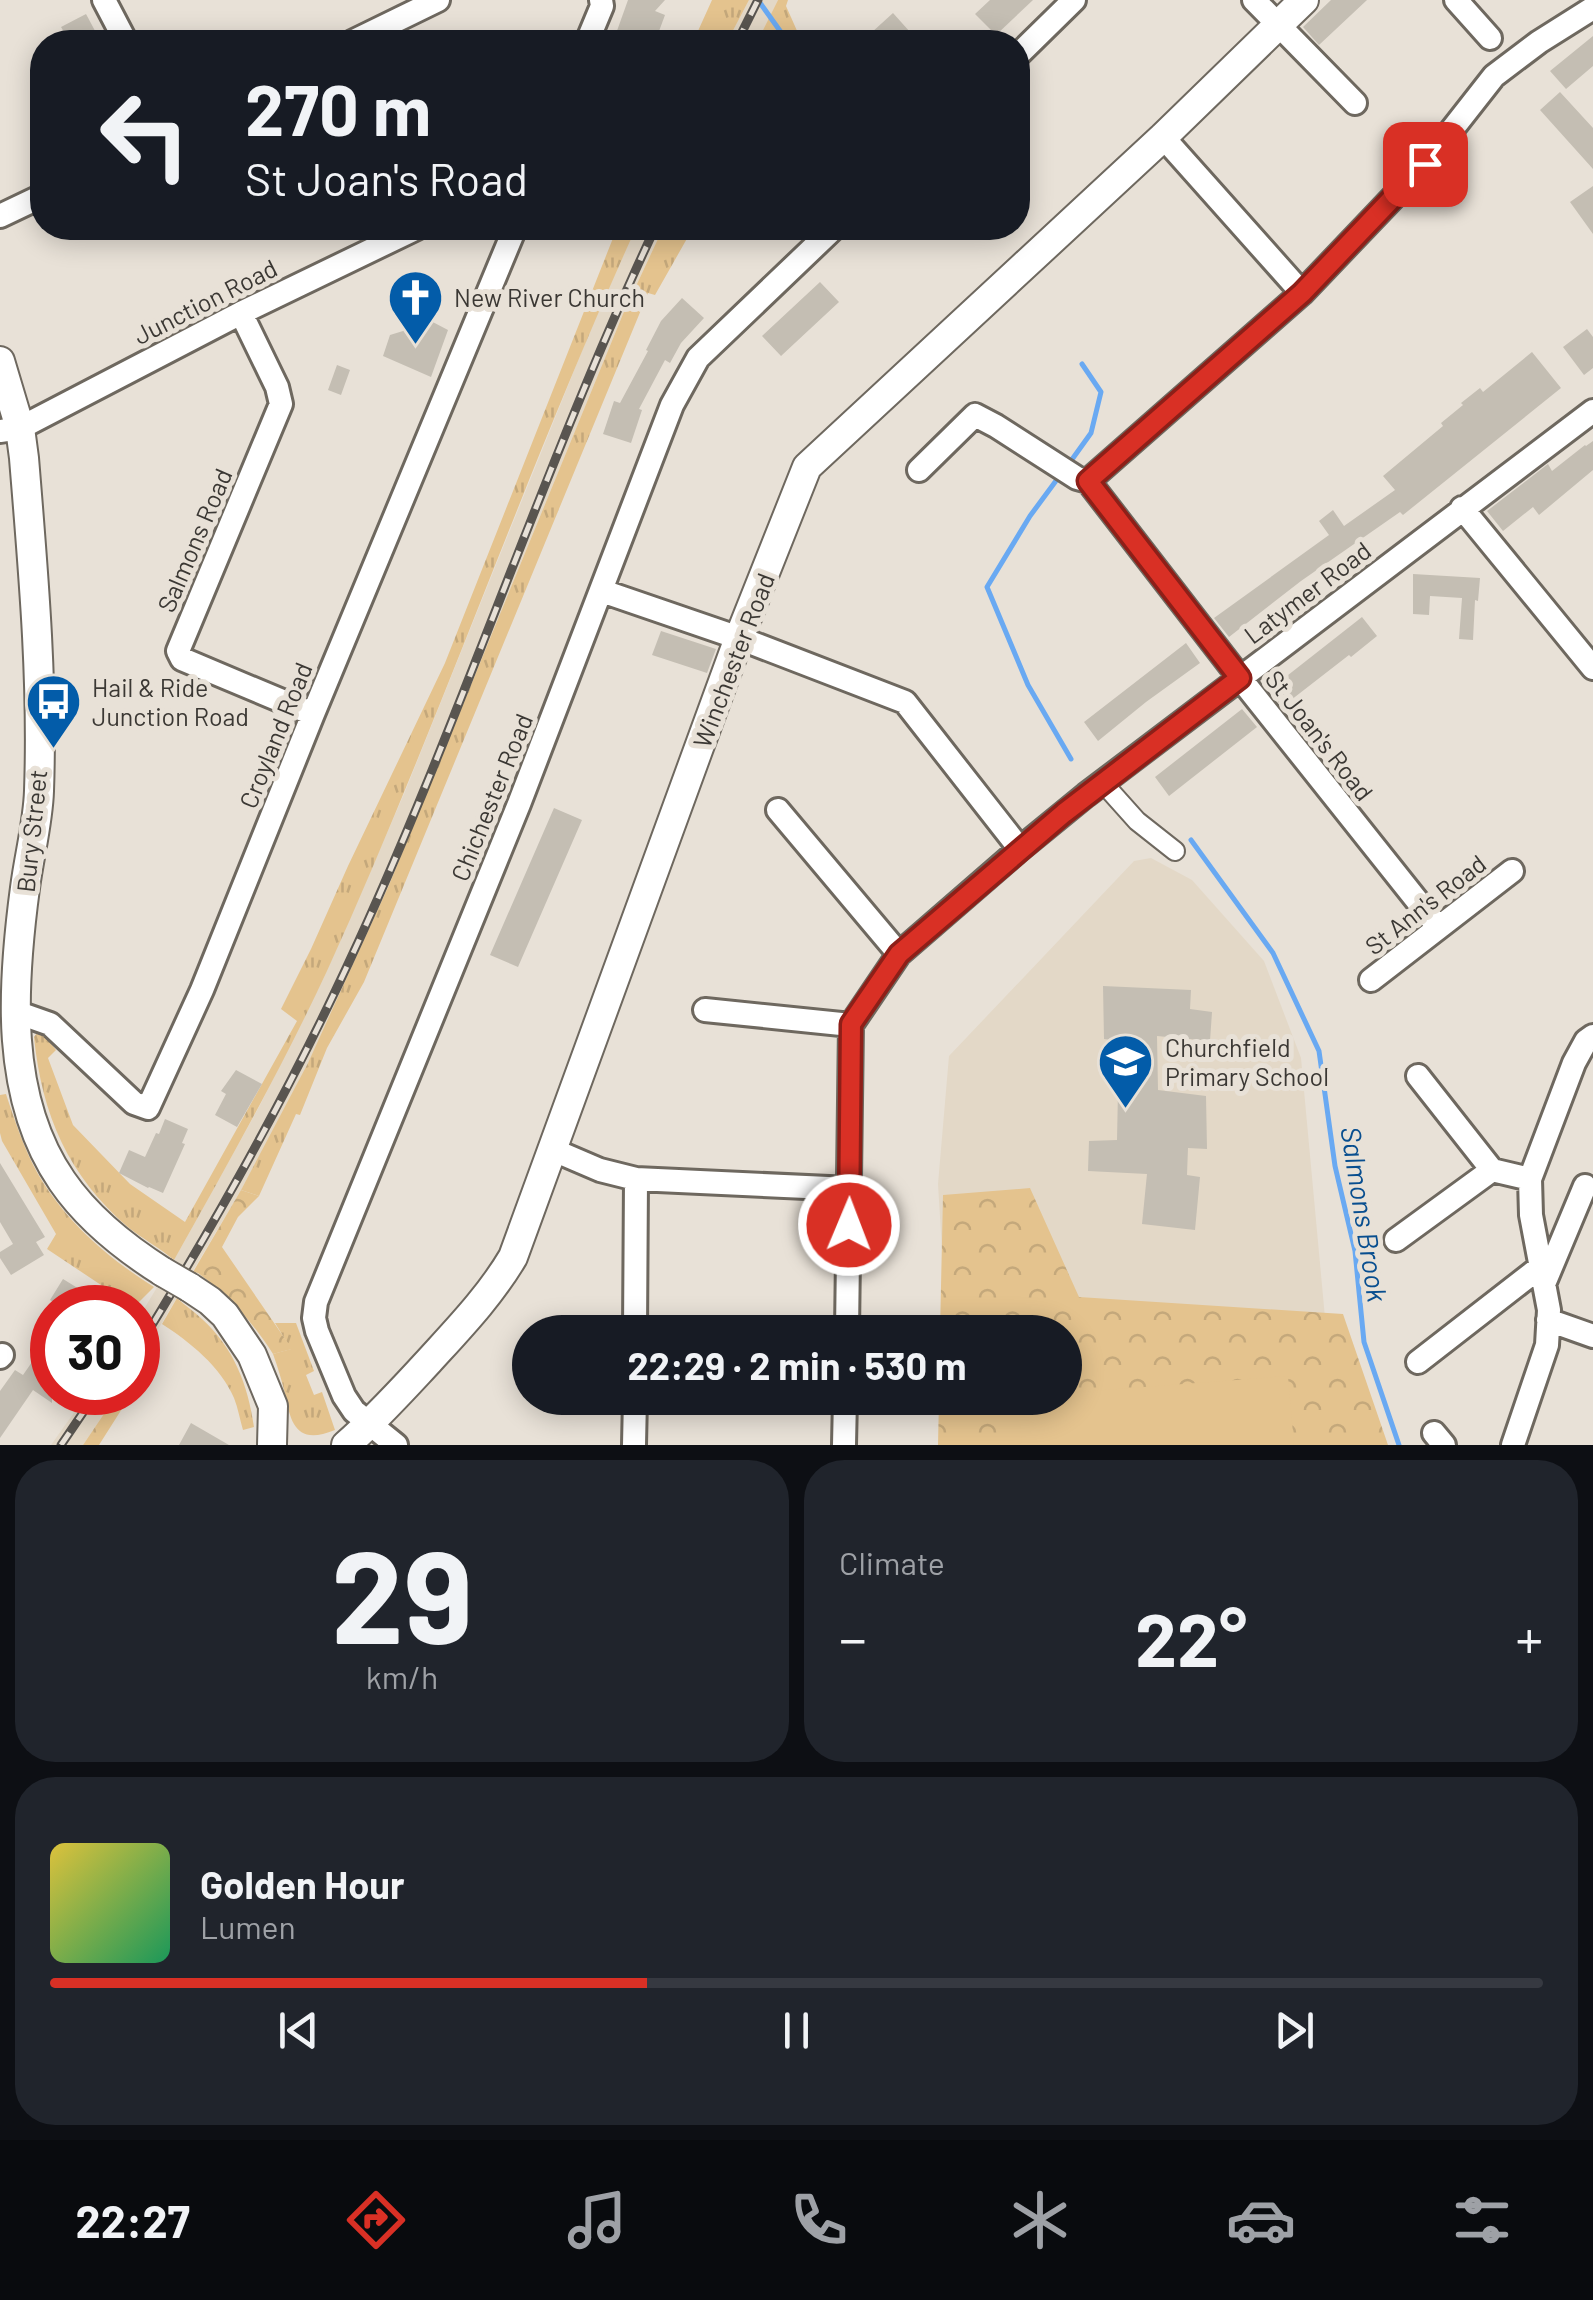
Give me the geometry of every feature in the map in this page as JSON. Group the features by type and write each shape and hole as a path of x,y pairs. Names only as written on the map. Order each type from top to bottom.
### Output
{"street":[{"path":"104,0 120,30"},
{"path":"377,30 438,0"},
{"path":"592,30 601,0"},
{"path":"1030,42 1074,0"},
{"path":"1254,0 1355,104"},
{"name":"Winchester Road","path":"346,1445 371,1423 498,1283 523,1233 739,638 807,467 1164,137 1304,0"},
{"path":"1456,0 1490,38"},
{"path":"1082,480 1302,293 1425,164 1494,76 1593,8"},
{"path":"1164,137 1302,293"},
{"path":"0,216 30,202"},
{"name":"Junction Road","path":"10,429 392,240"},
{"name":"Croyland Road","path":"16,1012 50,1024 134,1103 148,1108 202,990 509,240"},
{"name":"Chichester Road","path":"396,1445 354,1412 344,1396 317,1331 316,1302 519,804 672,405 691,370 716,339 821,240"},
{"name":"Salmons Road","path":"241,313 281,404 178,651 182,659 313,714"},
{"name":"Bury Street","path":"0,361 35,594 40,686 39,796 24,890 9,952 18,1063 31,1116 62,1181 110,1234 225,1315 252,1355 272,1406 272,1445"},
{"name":"Latymer Road","path":"851,1024 899,954 1020,849 1593,411"},
{"name":"St Joan's Road","path":"919,470 975,415 1082,480 1438,927"},
{"path":"1462,508 1593,668"},
{"path":"602,591 905,702 1020,849"},
{"path":"1103,783 1168,855"},
{"path":"778,810 899,954"},
{"name":"St Ann's Road","path":"1371,980 1512,871"},
{"path":"705,1010 851,1024 847,1315"},
{"path":"1513,1445 1547,1345 1549,1310 1531,1215 1530,1180 1582,1075 1586,1041 1593,1036"},
{"path":"1418,1076 1492,1170 1530,1180"},
{"path":"551,1150 600,1170 636,1179 850,1189"},
{"path":"1396,1240 1492,1170"},
{"path":"635,1315 636,1179"},
{"path":"1418,1362 1541,1276 1585,1186"},
{"path":"1548,1320 1593,1336"},
{"path":"634,1415 634,1445"},
{"path":"844,1445 845,1415"}],"shaded area":[{"path":"749,0 778,0 763,30 733,30"},
{"path":"631,240 657,240 623,314 389,885 330,1018 241,1190 160,1326 158,1285 259,1107 325,975 404,794 598,311"},
{"name":"Churchfield Primary School","path":"1151,858 1192,880 1264,961 1301,1058 1328,1350 1082,1333 1082,1315 946,1315 938,1184 949,1056 1134,861"},
{"path":"72,1415 103,1415 83,1445 51,1445"}],"green space":[{"path":"712,0 749,0 733,30 698,30"},
{"path":"778,0 788,0 786,6 797,30 763,30"},
{"path":"612,240 631,240 327,971 174,1260 129,1228 74,1165 51,1118 34,1037 42,1032 56,1050 48,1058 73,1125 130,1184 185,1222 297,1021 281,1009 445,663"},
{"path":"657,240 686,240 655,295 648,293 364,982 327,1048 300,1115 296,1114 259,1196 241,1190 308,1063 389,885 623,314"},
{"path":"6,1094 33,1164 61,1208 104,1251 151,1285 101,1285 47,1249 56,1234 2,1141 0,1095"},
{"path":"1030,1188 1079,1297 1343,1314 1388,1445 938,1445 939,1415 1082,1415 1082,1315 940,1315 943,1195"},
{"path":"241,1190 259,1196 238,1217 222,1247 292,1349 273,1354 230,1300 193,1272"},
{"path":"177,1298 213,1330 231,1355 248,1396 254,1427 243,1430 234,1398 221,1376 194,1347 162,1324"},
{"path":"275,1323 296,1323 314,1371 306,1375 314,1395 322,1392 335,1430 305,1434 294,1423 273,1354 291,1349"},
{"path":"1288,1376 1294,1445 1022,1445 1019,1415 1082,1415 1082,1392"},
{"path":"103,1415 118,1415 99,1445 83,1445"}],"building":[{"path":"628,0 665,0 655,11 665,15 659,30 617,30"},
{"path":"990,0 1033,0 1001,30 991,30 975,14"},
{"path":"1331,0 1367,0 1319,45 1303,27"},
{"path":"893,13 908,30 874,30"},
{"path":"86,14 95,30 63,30 61,27"},
{"path":"1593,36 1593,66 1566,89 1550,71"},
{"path":"1560,92 1593,128 1593,169 1540,110"},
{"path":"1593,186 1593,234 1570,202"},
{"path":"820,282 839,302 781,356 762,336"},
{"path":"682,298 704,318 681,343 670,363 665,360 639,409 642,410 631,443 603,434 614,401 620,403 661,321"},
{"name":"New River Church","path":"427,319 448,330 431,377 383,356 390,335"},
{"path":"1587,329 1593,337 1593,368 1584,375 1563,347"},
{"path":"1532,352 1561,388 1403,515 1400,512 1301,581 1229,637 1214,618 1329,535 1319,521 1333,510 1344,526 1395,490 1383,476 1443,426 1441,423 1461,403 1480,388 1483,392"},
{"path":"337,365 350,370 341,395 328,390"},
{"path":"1593,441 1593,470 1539,515 1533,507 1503,531 1487,511 1548,464 1552,471"},
{"path":"1413,574 1480,578 1473,640 1459,639 1462,598 1430,596 1429,615 1413,614"},
{"path":"1362,617 1377,636 1282,707 1269,690"},
{"path":"661,631 716,649 707,673 652,655"},
{"path":"1186,643 1200,663 1098,741 1084,722"},
{"path":"1242,709 1257,727 1169,796 1155,777"},
{"path":"554,808 582,820 518,967 490,955"},
{"path":"1103,986 1191,990 1190,1009 1212,1012 1210,1041 1157,1036 1158,1090 1206,1096 1207,1149 1188,1148 1187,1175 1200,1177 1195,1230 1142,1224 1147,1174 1088,1171 1089,1141 1117,1140 1119,1041 1104,1039"},
{"path":"236,1070 262,1084 237,1127 215,1115 226,1094 221,1091"},
{"path":"165,1119 188,1129 163,1193 119,1173 129,1150 145,1157"},
{"path":"0,1163 45,1237 36,1242 44,1255 11,1275 0,1258 0,1252 13,1244 0,1222"},
{"path":"30,1365 30,1394 0,1438 0,1391 15,1370 23,1375"},
{"path":"191,1423 229,1445 179,1445"}],"waterway":[{"name":"Salmons Brook","path":"758,0 779,30"},
{"name":"Salmons Brook","path":"1068,465 1091,433 1101,392 1082,364"},
{"name":"Salmons Brook","path":"1061,474 987,587 1028,685 1071,759"},
{"name":"Salmons Brook","path":"1191,840 1273,953 1319,1051 1335,1166 1355,1251 1364,1342 1399,1445"}],"railway":[{"path":"743,30 758,0"},
{"path":"160,1312 249,1158 349,962 428,780 575,410 650,240"},
{"path":"61,1445 81,1415"}],"place":[{"name":"New River Church","path":"415,346"},
{"name":"Hail & Ride Junction Road","path":"53,750"},
{"name":"Churchfield Primary School","path":"1126,1110"}],"route":[{"path":"849,1225 851,1024 899,954 1064,813 1240,678 1088,481 1302,293 1425,164"}]}
